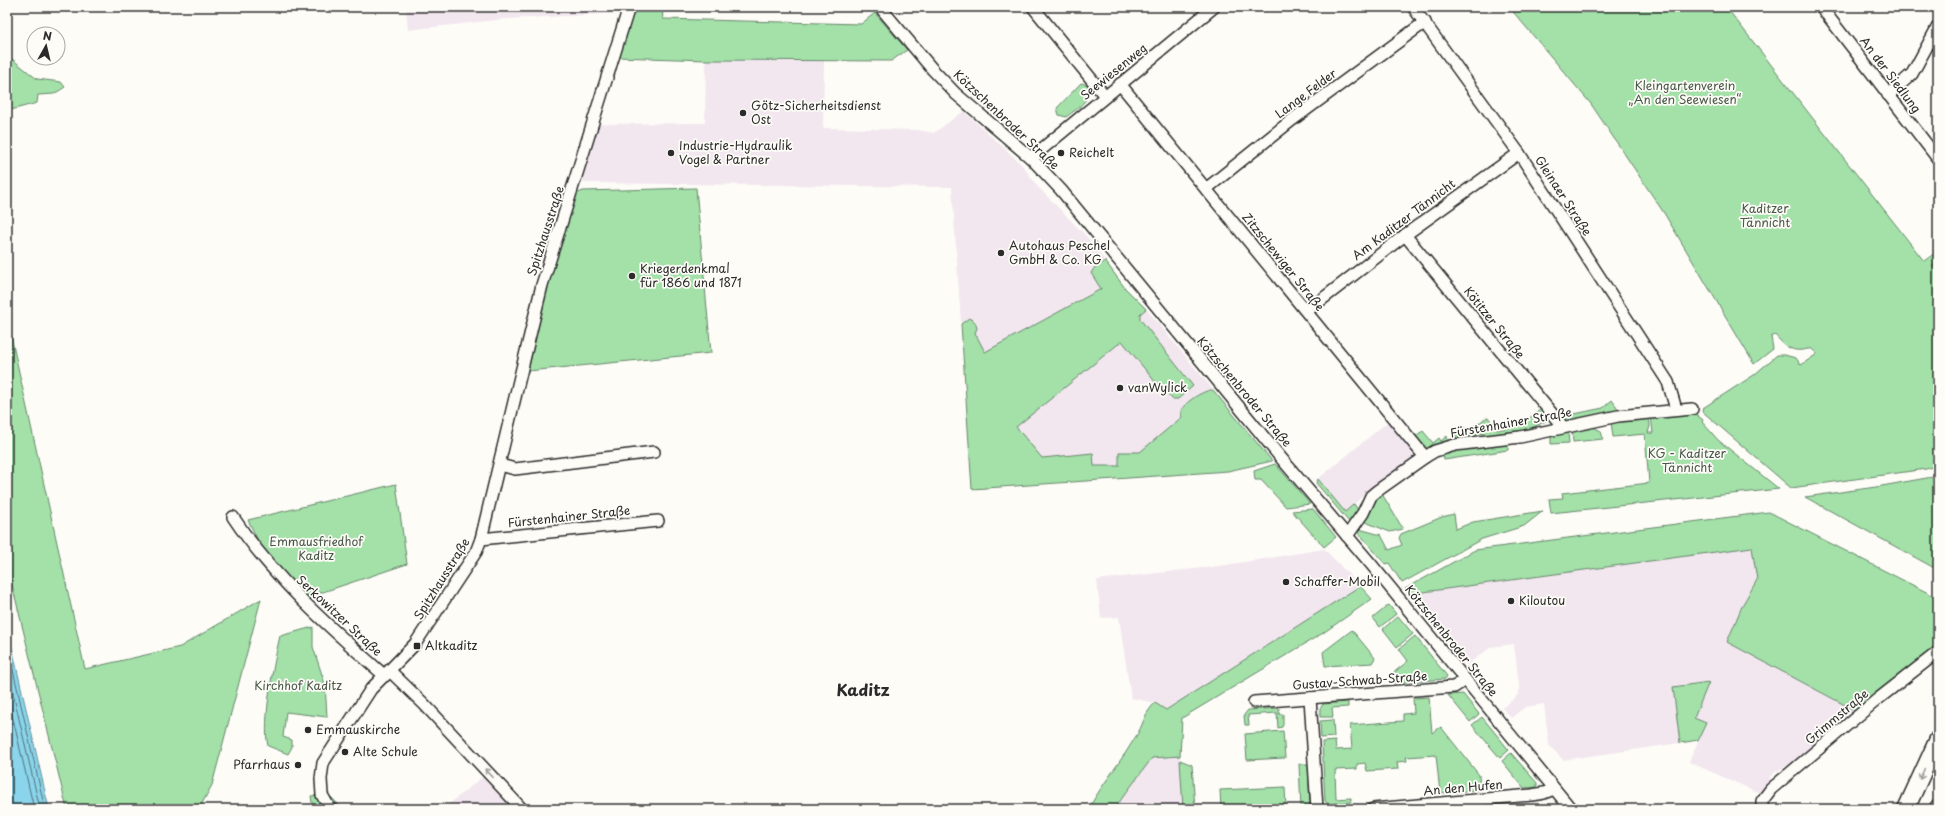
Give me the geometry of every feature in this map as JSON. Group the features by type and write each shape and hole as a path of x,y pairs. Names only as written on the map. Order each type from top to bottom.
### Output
{"highway":[{"path":"1906,809 1938,739"}],"street":[{"name":"Spitzhausstraße","path":"387,674 427,627 476,552 481,539 542,285 629,7"},
{"name":"Kötzschenbroder Straße","path":"880,7 933,70 956,94 1031,158 1061,190 1347,536 1372,564 1571,809"},
{"path":"1033,7 1105,96"},
{"name":"Seewiesenweg","path":"1031,158 1214,7"},
{"name":"Gleinaer Straße","path":"1413,7 1520,153 1668,382 1676,410"},
{"name":"An der Siedlung","path":"1821,7 1938,159"},
{"name":"Lange Felder","path":"1206,189 1292,120 1425,22"},
{"path":"1888,95 1912,74 1938,26"},
{"name":"Zitzschewiger Straße","path":"1120,84 1425,457"},
{"name":"Am Kaditzer Tännicht","path":"1307,311 1405,234 1520,153"},
{"name":"Kötitzer Straße","path":"1405,234 1563,428"},
{"name":"Fürstenhainer Straße","path":"1347,536 1363,512 1371,496 1435,451 1455,445 1520,437 1618,416 1692,409"},
{"path":"500,465 515,469 654,452"},
{"name":"Serkowitzer Straße","path":"233,517 246,537 286,585 320,619 424,704 519,805"},
{"name":"Fürstenhainer Straße","path":"481,539 658,521"},
{"name":"Grimmstraße","path":"1762,809 1762,802 1771,789 1878,699 1938,652"},
{"path":"330,809 322,795 321,779 323,763 371,689 387,674"},
{"name":"Gustav-Schwab-Straße","path":"1254,702 1454,687 1466,680"},
{"path":"1310,698 1316,809"},
{"name":"An den Hufen","path":"1373,809 1532,795 1544,793 1554,789"}],"shaded area":[{"path":"406,7 626,7 624,13 505,19 408,30"},
{"path":"706,60 824,61 823,128 917,130 934,133 964,111 1022,165 1038,187 1088,238 1125,288 1143,305 1272,461 1228,471 972,489 952,187 585,183 581,178 598,124 705,123"},
{"path":"1390,420 1416,454 1413,460 1372,488 1345,512 1318,479"},
{"path":"1752,547 1757,580 1743,604 1727,642 1856,711 1795,761 1774,773 1769,778 1773,781 1762,794 1689,762 1706,723 1693,718 1708,682 1673,687 1680,743 1563,760 1549,745 1544,704 1525,707 1511,718 1502,708 1519,693 1514,644 1491,647 1467,665 1409,594"},
{"path":"1324,549 1360,586 1166,710 1155,703 1131,698 1119,617 1101,618 1097,580 1220,566"},
{"path":"1180,756 1183,809 1114,809 1152,757"},
{"path":"485,775 517,809 443,809"}],"green space":[{"path":"632,7 662,7 663,19 861,24 875,13 907,50 891,61 706,60 617,57"},
{"path":"1509,7 1726,7 1924,261 1938,251 1938,260 1932,267 1938,261 1938,465 1926,469 1791,488 1702,411 1703,408 1754,375 1777,355 1796,358 1801,365 1817,354 1812,349 1794,350 1783,344 1775,335 1771,337 1773,349 1754,364 1664,213 1591,104"},
{"path":"7,55 37,79 61,82 65,87 54,94 38,95 37,103 7,111"},
{"path":"1081,83 1089,85 1089,91 1085,100 1079,107 1066,117 1059,115 1057,108"},
{"path":"696,188 711,353 528,371 547,287 576,194 583,191"},
{"path":"1105,261 1125,288 1146,309 1140,314 1140,319 1193,386 1178,399 1172,399 1167,393 1165,394 1122,341 1016,427 1042,458 1093,453 1094,466 1119,466 1119,452 1140,452 1182,417 1181,411 1186,404 1200,394 1213,390 1272,461 1228,471 972,489 961,324 969,318 975,322 977,328 975,333 985,352 1101,289 1091,273 1095,267"},
{"path":"7,318 85,669 180,647 261,599 212,785 199,809 67,809 7,564"},
{"path":"1612,400 1619,410 1565,423 1560,417 1603,408"},
{"path":"1544,407 1551,417 1550,419 1517,435 1486,438 1485,433 1474,435 1475,440 1457,440 1454,432 1461,426 1468,430 1488,417 1497,430 1519,426"},
{"name":"KG - Kaditzer Tännicht","path":"1693,412 1703,420 1702,422 1718,440 1779,489 1551,513 1549,499 1563,498 1562,493 1649,483 1645,434 1613,437 1611,422 1649,416 1650,426 1648,433 1653,433 1651,416"},
{"path":"1591,426 1601,431 1603,439 1573,442 1572,431"},
{"path":"1423,431 1433,443 1439,438 1441,441 1447,436 1448,441 1426,449 1415,436"},
{"path":"1568,431 1569,443 1551,444 1552,435"},
{"path":"1508,443 1508,450 1444,460 1443,454 1456,450"},
{"path":"1275,464 1310,504 1286,507 1261,480 1255,480 1254,471"},
{"path":"1938,476 1938,570 1805,497 1876,487"},
{"path":"1318,479 1345,512 1354,504 1358,510 1352,522 1349,522 1316,483"},
{"name":"Emmausfriedhof Kaditz","path":"396,484 407,564 302,599 263,551 248,520"},
{"path":"1382,494 1403,529 1390,532 1363,521 1373,501"},
{"path":"1313,509 1336,537 1324,547 1292,511"},
{"path":"1543,511 1524,526 1482,539 1402,583 1389,563 1385,564 1358,532 1359,529 1381,535 1389,550 1402,545 1399,538 1401,534 1442,517 1454,514 1456,529 1473,522"},
{"path":"1769,512 1938,598 1938,648 1856,711 1727,642 1743,604 1757,580 1752,547 1409,594 1405,589 1475,550"},
{"path":"1360,586 1372,599 1323,633 1182,718 1180,756 1152,758 1114,809 1088,809 1132,743 1151,707 1155,703 1166,710"},
{"path":"1389,605 1396,614 1380,627 1373,618"},
{"path":"1398,616 1413,634 1397,647 1383,629"},
{"name":"Kirchhof Kaditz","path":"313,627 313,647 325,684 327,717 286,712 283,737 292,740 292,747 288,754 268,746 266,723 275,660 280,636"},
{"path":"1352,630 1375,658 1372,663 1325,666 1323,652"},
{"path":"1415,636 1447,676 1445,679 1393,683 1392,674 1408,661 1399,649"},
{"path":"1709,682 1694,718 1706,723 1698,740 1680,743 1673,687"},
{"path":"1463,694 1479,714 1470,722 1448,695"},
{"path":"1429,697 1432,733 1441,727 1479,775 1480,790 1440,793 1436,755 1406,757 1407,761 1397,762 1398,769 1367,771 1365,763 1357,764 1357,769 1335,770 1336,799 1351,798 1351,802 1328,804 1325,801 1322,742 1335,741 1336,750 1352,749 1350,725 1403,721 1403,714 1414,713 1413,698"},
{"path":"1348,702 1348,707 1332,708 1333,717 1320,717 1320,709 1323,704"},
{"path":"1279,708 1279,714 1283,714 1282,727 1278,728 1277,713 1248,715 1249,725 1245,725 1244,715 1248,710"},
{"path":"1482,717 1509,750 1500,758 1472,725"},
{"path":"1333,720 1334,737 1321,738 1320,721"},
{"path":"1283,731 1285,758 1247,760 1245,734"},
{"path":"1511,753 1537,783 1537,787 1524,788 1502,761"},
{"path":"1180,760 1192,765 1195,809 1183,809"},
{"path":"1299,764 1308,764 1310,808 1301,809"},
{"path":"1285,787 1286,809 1221,809 1220,790"},
{"path":"328,794 343,809 313,809 311,796"}],"water":[{"path":"7,626 49,809 7,809"}],"place":[{"name":"Götz-Sicherheitsdienst Ost","path":"743,113"},
{"name":"Industrie-Hydraulik Vogel & Partner","path":"671,153"},
{"name":"Reichelt","path":"1061,153"},
{"name":"Autohaus Peschel GmbH & Co. KG","path":"1001,253"},
{"name":"Kriegerdenkmal für 1866 und 1871","path":"632,276"},
{"name":"vanWylick","path":"1120,388"},
{"name":"Schaffer-Mobil","path":"1286,582"},
{"name":"Kiloutou","path":"1511,601"},
{"name":"Altkaditz","path":"417,646"},
{"name":"Emmauskirche","path":"308,730"},
{"name":"Alte Schule","path":"345,752"},
{"name":"Pfarrhaus","path":"298,765"}],"district":[{"name":"Kaditz","path":"863,690"}],"park label":[{"name":"Kleingartenverein „An den Seewiesen“","path":"1685,93"},
{"name":"Kaditzer Tännicht","path":"1765,216"}]}
